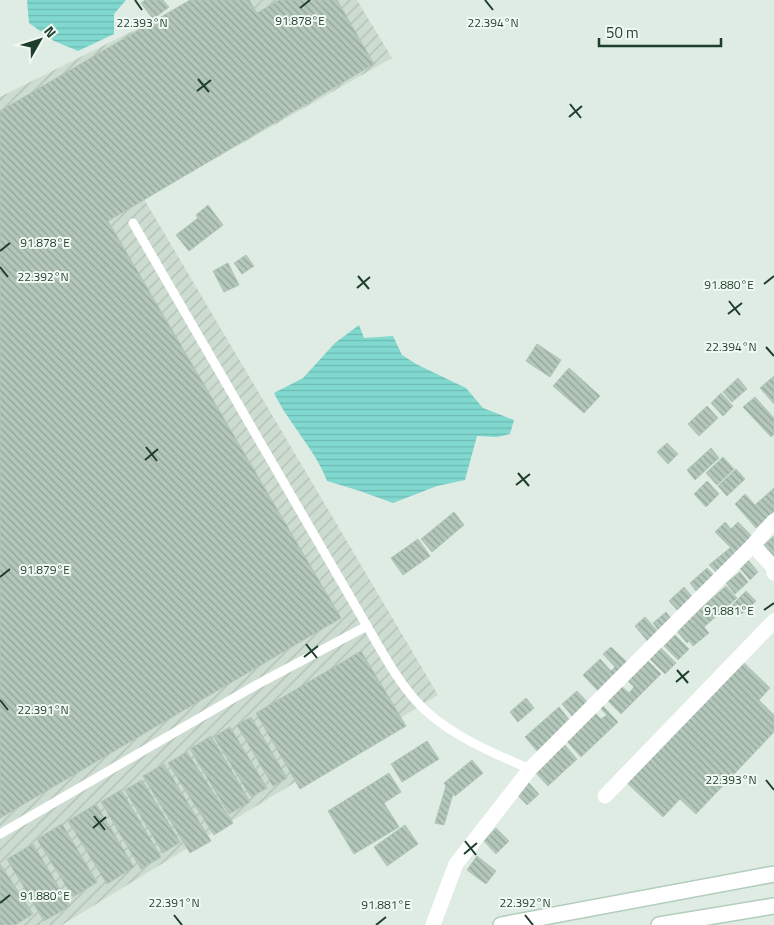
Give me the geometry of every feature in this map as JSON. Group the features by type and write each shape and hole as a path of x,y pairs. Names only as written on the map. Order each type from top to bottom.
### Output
{"street":[{"path":"433,925 456,864 530,769 774,521"},
{"path":"753,544 774,568 774,573"},
{"path":"605,796 774,621"},
{"path":"500,925 774,874"},
{"path":"659,925 774,906"}],"lane":[{"path":"133,223 393,670 425,710 455,733 530,769"},
{"path":"0,834 258,684 366,626"}],"shaded area":[{"path":"195,0 357,0 392,58 144,199 438,695 62,925 0,925 0,97"}],"water":[{"path":"27,0 126,0 114,14 114,34 78,51 54,41 29,23"},
{"path":"359,325 364,338 393,336 402,355 416,364 466,388 483,408 514,420 510,434 497,437 477,436 465,480 437,486 393,503 327,481 316,458 274,393 303,378 335,343"}],"building":[{"path":"145,0 163,0 169,7 153,19 141,3"},
{"path":"190,0 249,0 257,13 279,0 337,0 374,64 108,221 341,618 0,818 0,111"},
{"path":"208,205 223,225 189,251 176,235 198,218 196,215"},
{"path":"246,255 254,266 242,274 234,263"},
{"path":"228,263 239,285 224,292 213,271"},
{"path":"537,344 561,360 550,377 526,361"},
{"path":"569,368 600,396 584,413 553,386"},
{"path":"774,376 774,404 760,388"},
{"path":"738,378 747,389 732,402 723,392"},
{"path":"721,393 733,406 723,416 711,403"},
{"path":"755,397 774,418 774,434 771,437 743,407"},
{"path":"707,406 718,418 699,436 688,424"},
{"path":"667,443 678,454 668,464 657,452"},
{"path":"711,448 719,458 695,480 687,470"},
{"path":"723,457 734,469 717,485 706,473"},
{"path":"736,469 745,479 727,496 718,486"},
{"path":"707,481 719,494 706,507 694,494"},
{"path":"774,488 774,511 756,528 735,504 745,494 755,505"},
{"path":"454,512 464,525 432,552 421,539"},
{"path":"725,522 731,529 738,522 752,536 737,554 715,532"},
{"path":"774,536 774,557 764,545"},
{"path":"418,539 430,556 403,575 391,558"},
{"path":"730,548 736,555 716,572 709,565"},
{"path":"748,560 758,572 750,580 739,567"},
{"path":"707,568 714,575 696,591 690,583"},
{"path":"740,572 748,582 735,594 726,583"},
{"path":"726,586 737,598 704,627 709,633 693,646 689,641 687,643 676,630"},
{"path":"684,587 695,600 680,613 669,601"},
{"path":"746,591 756,601 742,614 732,605"},
{"path":"666,612 674,622 660,632 653,623"},
{"path":"645,617 661,635 650,644 635,626"},
{"path":"675,635 689,649 678,660 664,646"},
{"path":"659,646 676,663 665,674 648,657"},
{"path":"611,647 630,665 599,692 583,675 600,659 611,671 615,667 603,654"},
{"path":"361,651 406,726 300,789 256,713"},
{"path":"643,656 661,674 621,714 607,700 621,686 629,693 634,687 624,677"},
{"path":"741,660 770,688 759,700 774,715 774,732 696,814 680,799 663,817 625,781"},
{"path":"577,691 590,705 574,718 562,704"},
{"path":"526,698 534,708 518,722 510,712"},
{"path":"602,705 618,722 581,757 565,739 594,712 601,719 607,715 599,707"},
{"path":"559,707 571,722 537,751 525,737"},
{"path":"251,717 287,778 273,786 237,725"},
{"path":"230,727 267,788 251,797 214,737"},
{"path":"211,736 250,802 229,814 190,749"},
{"path":"427,741 439,759 402,782 391,764"},
{"path":"563,743 577,759 548,786 533,770"},
{"path":"187,752 233,823 214,835 168,763"},
{"path":"472,760 483,773 455,796 453,794 444,825 435,823 446,786 444,783"},
{"path":"164,764 211,841 190,853 143,776"},
{"path":"389,773 401,792 384,803 399,827 354,854 328,811"},
{"path":"142,780 180,842 163,853 125,790"},
{"path":"526,780 539,794 527,805 514,791"},
{"path":"121,790 161,857 141,869 101,802"},
{"path":"96,804 134,867 107,884 68,821"},
{"path":"62,824 97,882 73,897 37,839"},
{"path":"405,825 418,844 387,866 374,847"},
{"path":"496,828 509,841 496,854 484,841"},
{"path":"33,844 70,906 44,921 7,859"},
{"path":"477,856 496,871 486,884 467,870"},
{"path":"0,864 33,914 15,925 0,925"}]}
